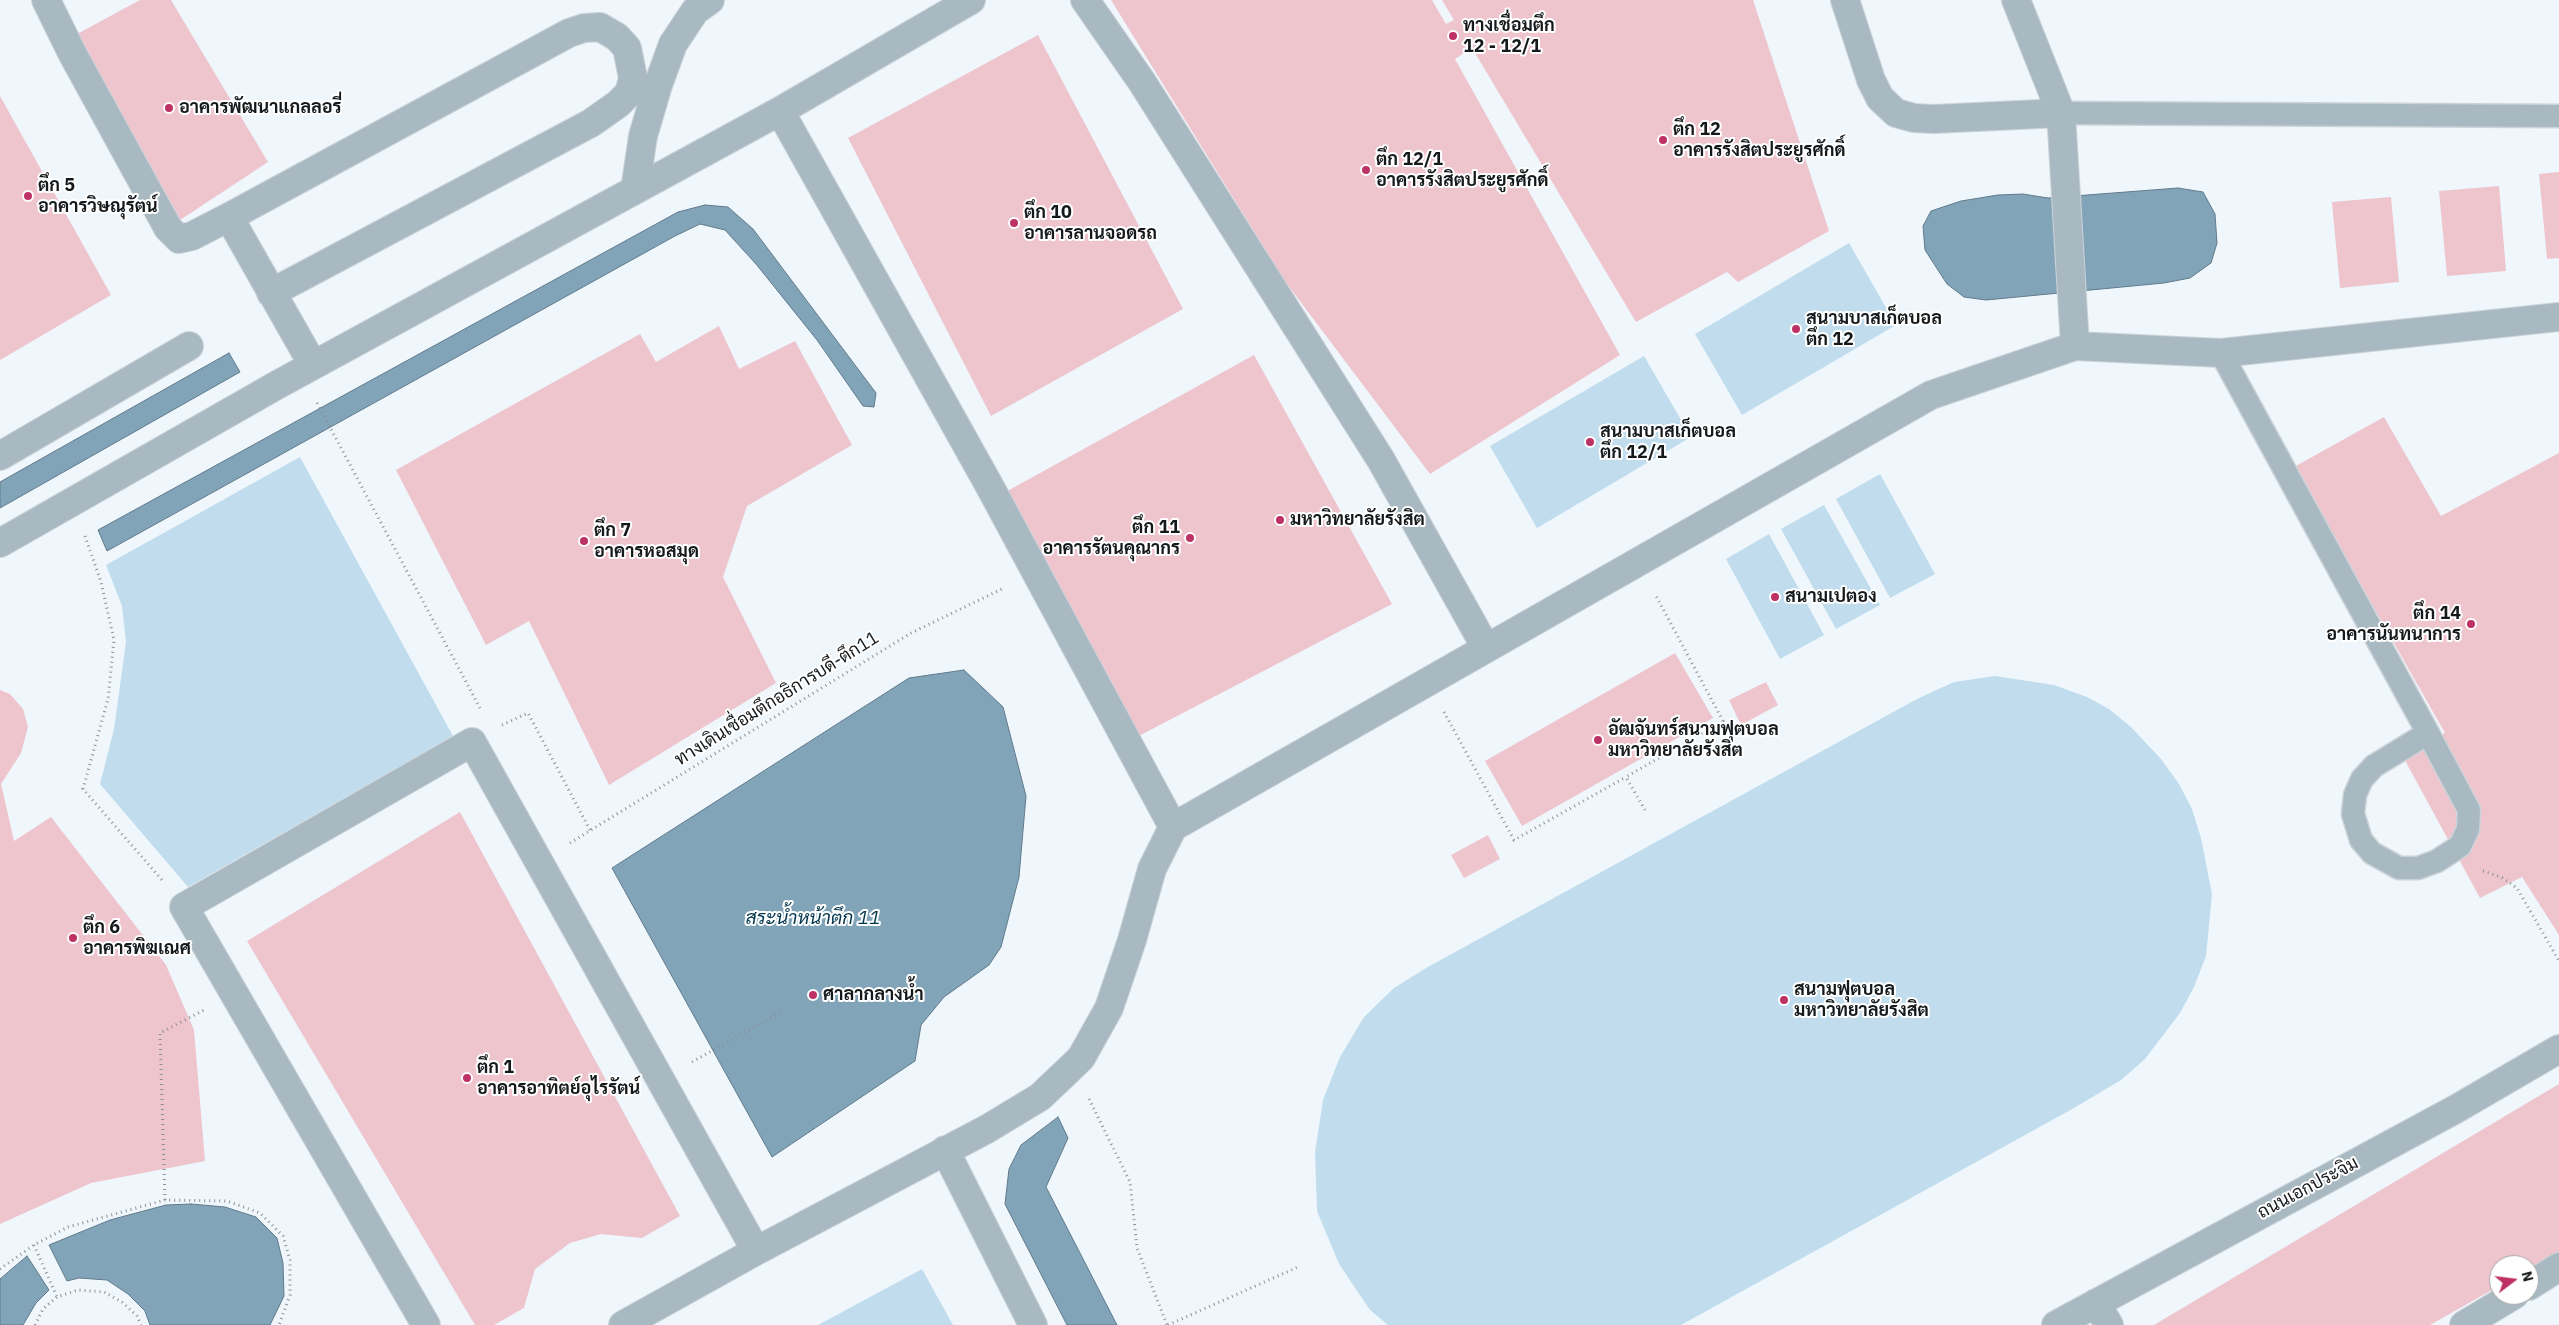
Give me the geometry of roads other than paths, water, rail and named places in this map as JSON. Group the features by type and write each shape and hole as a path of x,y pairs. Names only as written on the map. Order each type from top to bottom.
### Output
{"street":[{"path":"46,0 72,53 168,228 179,239 192,236 229,217 569,33 584,28 600,27 617,37 626,48 633,78 628,93 618,104 591,122 270,293"},
{"path":"635,190 643,136 658,85 673,44 696,10 710,0"},
{"path":"0,543 313,366 780,111 971,0"},
{"path":"1085,0 1142,82 1381,460 1486,648"},
{"path":"1845,0 1870,80 1880,98 1896,113 1914,118 1934,119 2062,113"},
{"path":"2016,0 2062,113 2075,346"},
{"path":"780,111 1036,572 1173,827"},
{"path":"229,217 270,293 313,366"},
{"path":"623,1325 1040,1097 1081,1058 1109,1008 1132,940 1152,870 1173,827 1931,394 2075,346 2221,353 2559,317"},
{"path":"0,456 189,346"},
{"path":"426,1325 184,907 472,742 756,1251"},
{"name":"ถนนเอกประจิม","path":"2056,1325 2102,1314 2559,1049"},
{"path":"945,1150 1033,1325"},
{"path":"2539,1280 2559,1267"},
{"path":"2464,1325 2497,1305"}],"lane":[{"path":"2062,113 2559,116"},
{"path":"2221,353 2428,733 2469,810 2468,829 2460,846 2437,862 2418,868 2399,868 2372,853 2362,840 2353,814 2355,795 2362,779 2374,766 2428,733"}],"water":[{"path":"2178,188 2203,192 2215,214 2217,243 2211,263 2190,278 2164,283 1986,300 1964,297 1947,284 1925,250 1923,226 1931,211 1961,201 1998,195 2023,194 2048,198"},
{"path":"705,205 728,207 753,229 876,393 874,407 863,406 817,340 756,264 725,230 700,224 675,236 107,551 98,530 678,212"},
{"path":"229,353 240,372 0,508 0,482"},
{"name":"สระน้ำหน้าตึก 11","path":"964,670 1003,707 1026,796 1019,877 1001,947 989,965 944,997 921,1025 915,1061 772,1157 612,868 909,678"},
{"path":"1058,1117 1068,1138 1046,1187 1117,1325 1067,1325 1005,1204 1009,1169 1021,1145"},
{"path":"191,1204 225,1207 256,1217 277,1238 283,1263 284,1296 270,1325 150,1325 145,1311 128,1294 107,1280 79,1278 67,1281 49,1245 110,1220 166,1205"},
{"path":"27,1256 49,1290 36,1303 23,1325 0,1325 0,1279"}],"place":[{"name":"ทางเชื่อมตึก 12 - 12/1","path":"1453,36"},
{"name":"อาคารพัฒนาแกลลอรี่","path":"169,108"},
{"name":"ตึก 12 อาคารรังสิตประยูรศักดิ์","path":"1663,140"},
{"name":"ตึก 12/1 อาคารรังสิตประยูรศักดิ์","path":"1366,170"},
{"name":"ตึก 5 อาคารวิษณุรัตน์","path":"28,196"},
{"name":"ตึก 10 อาคารลานจอดรถ","path":"1014,223"},
{"name":"สนามบาสเก็ตบอล ตึก 12","path":"1796,329"},
{"name":"สนามบาสเก็ตบอล ตึก 12/1","path":"1590,442"},
{"name":"มหาวิทยาลัยรังสิต","path":"1280,520"},
{"name":"ตึก 11 อาคารรัตนคุณากร","path":"1190,538"},
{"name":"ตึก 7 อาคารหอสมุด","path":"584,541"},
{"name":"สนามเปตอง","path":"1775,597"},
{"name":"ตึก 14 อาคารนันทนาการ","path":"2471,624"},
{"name":"อัฒจันทร์สนามฟุตบอล มหาวิทยาลัยรังสิต","path":"1598,740"},
{"name":"ตึก 6 อาคารพิฆเณศ","path":"73,938"},
{"name":"ศาลากลางน้ำ","path":"813,995"},
{"name":"สนามฟุตบอล มหาวิทยาลัยรังสิต","path":"1784,1000"},
{"name":"ตึก 1 อาคารอาทิตย์อุไรรัตน์","path":"467,1078"}]}
